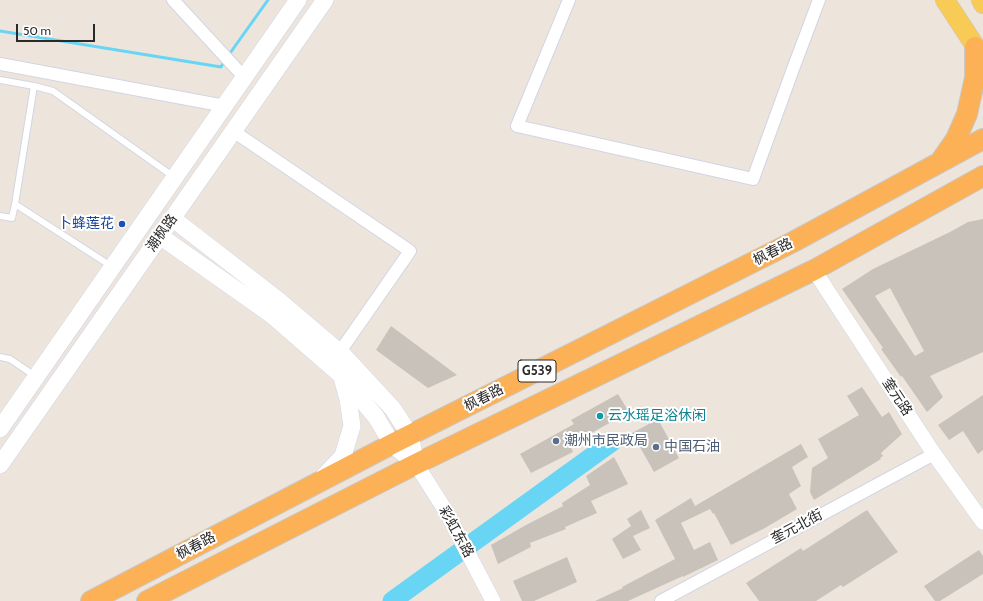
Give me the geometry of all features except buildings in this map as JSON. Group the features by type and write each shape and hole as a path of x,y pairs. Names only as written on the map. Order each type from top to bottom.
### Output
{"highway":[{"path":"939,163 956,139 967,114 979,52"},
{"name":"枫春路","path":"91,601 392,444 793,242 983,139"},
{"name":"枫春路","path":"148,601 416,464 814,270 983,176"},
{"path":"953,193 983,191"}],"main road":[{"name":"潮枫路","path":"0,429 298,0"},
{"name":"潮枫路","path":"0,465 325,0"},
{"path":"945,0 979,52"},
{"path":"980,0 983,4"},
{"path":"172,218 278,300 339,353 393,409 410,435 416,464"},
{"path":"160,236 272,315 341,375 376,417 392,444 416,464"},
{"path":"318,482 343,456 352,426 348,399 341,375"}],"street":[{"path":"173,0 244,77"},
{"path":"569,0 517,126 753,179 792,69 819,0"},
{"path":"0,64 225,106"},
{"path":"234,131 410,251 339,353"},
{"name":"奎元路","path":"814,270 934,454 983,522"},
{"name":"奎元北街","path":"661,601 934,454"},
{"name":"彩虹东路","path":"416,464 447,513 493,601"}],"lane":[{"path":"0,80 53,91 175,177"},
{"path":"0,216 12,218 34,86"},
{"path":"15,204 113,267"},
{"path":"0,357 10,359 36,377"}],"waterway":[{"path":"228,56 268,0"},
{"path":"0,31 221,67 225,60"},
{"path":"392,601 612,442"}],"place":[{"name":"卜蜂莲花","path":"122,224"},
{"name":"云水瑶足浴休闲","path":"600,416"},
{"name":"潮州市民政局","path":"556,441"},
{"name":"中国石油","path":"656,447"}]}
